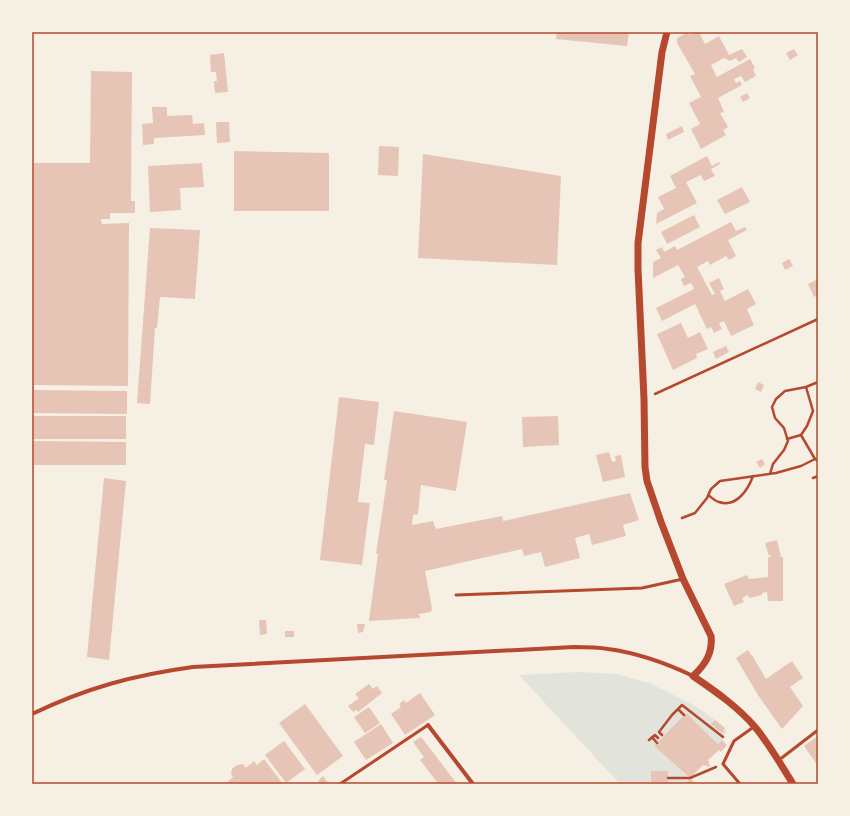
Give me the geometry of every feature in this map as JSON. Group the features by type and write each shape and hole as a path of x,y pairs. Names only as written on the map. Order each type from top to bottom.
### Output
{"street":[{"path":"667,32 662,52 638,244 645,467 647,481 661,522 683,579 709,631 712,644 707,660 693,676"},
{"path":"32,714 89,689 158,672 193,667 574,647 607,648 625,651 665,663 693,676 728,701 755,726 768,743 792,782"},
{"path":"428,726 473,784"}],"lane":[{"path":"456,595 642,588 683,579"},
{"path":"340,784 428,726"},
{"path":"740,784 722,764 734,741 755,726"},
{"path":"779,760 818,730"}],"path":[{"path":"644,399 818,319"},
{"path":"770,474 773,464 784,450 788,441 784,428 775,418 772,407 776,399 785,391 806,387 818,382"},
{"path":"787,438 801,435 807,426 813,411 806,387"},
{"path":"801,435 815,459 818,461"},
{"path":"682,518 695,513 708,495 711,488 720,481 770,474 801,466 815,459"},
{"path":"708,495 718,502 726,503 734,501 741,497 750,486 753,476"},
{"path":"813,478 818,476"},
{"path":"662,735 659,732 682,705 722,737"},
{"path":"678,709 684,715"},
{"path":"649,740 655,735 658,738"},
{"path":"652,737 657,743"},
{"path":"668,778 690,778 722,764"}],"shaded area":[{"path":"579,672 616,674 649,683 697,707 727,731 718,744 686,713 654,746 688,777 683,784 668,784 668,771 651,771 651,784 620,784 519,675"}],"building":[{"path":"557,32 629,32 627,46 556,39"},
{"path":"688,32 690,35 695,32 699,32 705,44 719,36 729,55 742,49 747,57 739,62 736,58 730,61 724,58 711,65 717,77 750,59 755,68 753,69 756,76 745,82 741,76 734,79 736,83 740,81 742,85 718,98 724,112 720,113 728,127 723,130 726,135 701,149 691,129 700,124 689,103 701,97 690,76 695,74 677,43 677,38"},
{"path":"794,49 798,55 790,60 786,53"},
{"path":"224,53 228,92 215,93 214,81 217,81 216,72 211,72 210,55"},
{"path":"91,71 132,72 131,201 135,201 135,213 110,213 110,219 101,219 102,224 129,223 128,386 32,385 32,163 90,163"},
{"path":"747,93 750,98 743,102 740,97"},
{"path":"152,107 167,107 167,116 192,115 193,124 204,123 205,135 154,138 154,144 143,145 142,124 153,123"},
{"path":"216,122 229,122 230,142 217,143"},
{"path":"682,126 684,132 668,140 666,134"},
{"path":"379,146 399,147 398,176 378,175"},
{"path":"234,151 329,153 329,211 234,211"},
{"path":"423,154 561,176 557,265 418,258"},
{"path":"707,156 712,166 719,162 720,164 711,169 715,176 704,181 701,175 686,182 697,203 656,224 657,213 664,209 658,197 676,188 670,176"},
{"path":"202,163 204,187 180,188 181,210 150,212 148,166"},
{"path":"742,187 750,202 725,214 717,200"},
{"path":"694,215 700,227 667,244 661,232"},
{"path":"731,222 736,231 745,227 747,230 728,240 736,256 729,260 726,256 710,265 708,261 697,267 712,295 715,294 709,283 719,278 724,289 720,291 725,301 748,289 756,304 747,309 754,325 731,336 724,321 719,323 722,329 714,333 711,327 707,329 695,304 662,321 656,308 694,289 691,283 684,286 681,279 685,277 678,265 653,278 653,262 661,258 656,250 662,247 664,252 675,246 677,250"},
{"path":"150,228 200,230 195,299 160,297 157,328 155,328 150,404 137,403"},
{"path":"789,259 793,266 785,270 782,263"},
{"path":"818,279 818,295 814,297 808,284"},
{"path":"681,323 688,338 700,332 708,349 696,354 697,358 673,370 657,334"},
{"path":"726,346 729,352 716,359 713,352"},
{"path":"758,382 764,385 761,392 755,389"},
{"path":"32,390 127,391 127,414 32,413"},
{"path":"339,397 379,402 374,445 365,444 358,502 370,503 362,565 320,560"},
{"path":"394,411 467,422 456,491 421,485 418,514 413,515 412,525 433,521 436,529 502,516 503,521 630,493 639,520 623,525 626,536 592,545 589,534 575,538 580,558 545,567 541,552 524,556 522,549 425,571 432,608 431,612 419,614 420,618 369,621 378,554 376,554 387,480 384,480"},
{"path":"32,416 126,416 126,439 32,439"},
{"path":"558,416 559,445 523,447 522,417"},
{"path":"32,441 126,442 126,465 32,465"},
{"path":"609,452 612,462 616,461 615,456 621,455 625,477 603,482 596,455"},
{"path":"762,459 765,464 760,468 756,462"},
{"path":"104,478 126,481 109,660 87,657"},
{"path":"777,540 781,557 783,557 783,601 768,601 767,592 762,593 762,595 749,598 748,595 742,598 744,602 734,606 724,584 747,575 749,579 768,577 768,557 771,557 770,555 769,556 765,543"},
{"path":"259,620 266,620 267,634 260,635"},
{"path":"357,624 365,624 363,632 358,633"},
{"path":"285,631 294,631 294,637 285,637"},
{"path":"748,650 766,679 792,661 803,678 790,687 803,706 782,729 758,695 736,658"},
{"path":"369,684 373,689 377,686 382,693 358,712 356,710 353,712 348,706 359,698 355,694"},
{"path":"420,693 435,715 405,735 391,714 401,707 399,704 404,700 406,703"},
{"path":"305,704 343,756 317,775 279,723"},
{"path":"369,707 380,723 365,733 354,717"},
{"path":"686,713 718,744 722,740 727,745 721,752 719,750 708,760 710,767 703,765 690,778 654,746"},
{"path":"715,720 725,728 722,733 711,724"},
{"path":"381,724 393,743 366,760 354,742"},
{"path":"818,736 818,766 804,746"},
{"path":"421,737 457,784 434,784 437,782 420,760 424,757 413,742"},
{"path":"284,741 305,769 286,783 265,755"},
{"path":"264,759 283,784 225,784 233,777 231,774 232,769 237,765 243,764 246,768 254,761 257,765"},
{"path":"651,771 668,771 668,784 651,784"},
{"path":"323,776 329,784 320,784 318,781"},
{"path":"690,778 696,784 684,784"}]}
